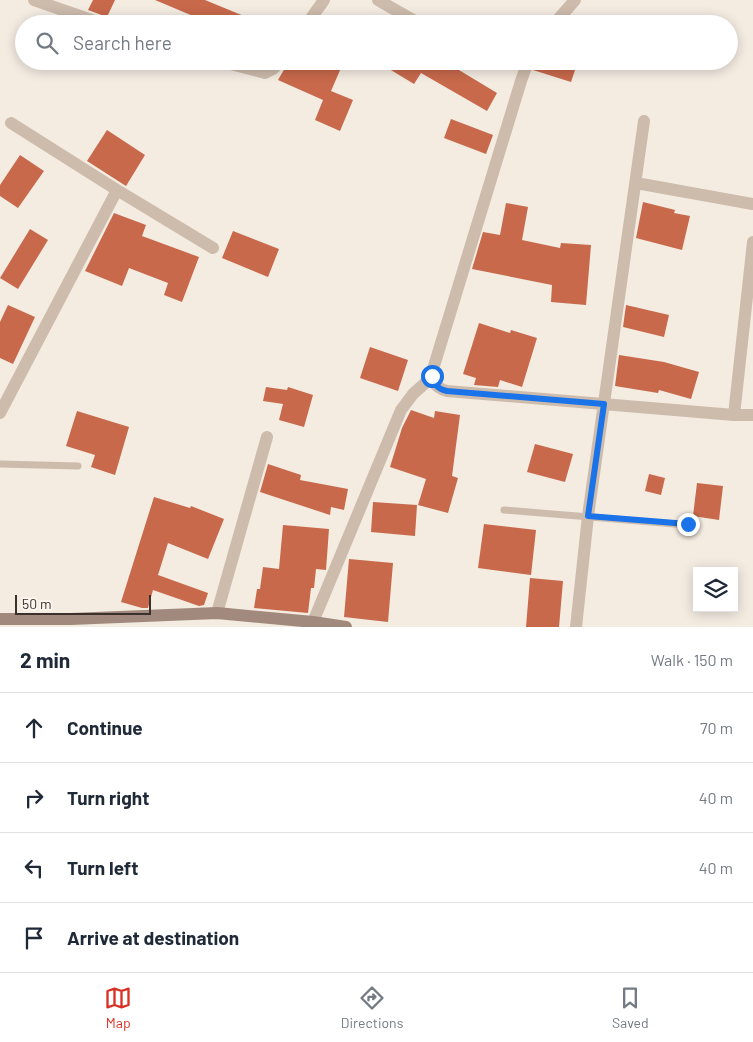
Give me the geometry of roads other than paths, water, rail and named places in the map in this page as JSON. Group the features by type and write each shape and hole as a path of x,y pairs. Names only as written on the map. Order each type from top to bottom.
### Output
{"main road":[{"path":"0,619 88,622 217,613 346,627"}],"street":[{"path":"34,0 77,15"},
{"path":"313,15 324,0"},
{"path":"378,0 404,15"},
{"path":"562,15 574,0"},
{"path":"254,70 265,73 271,70"},
{"path":"313,622 401,410 413,394 432,376 525,70"},
{"path":"576,627 588,516 644,121"},
{"path":"11,123 213,248"},
{"path":"636,183 753,204"},
{"path":"0,413 117,190"},
{"path":"734,415 753,242"},
{"path":"432,376 434,384 439,389 447,391 753,415"},
{"path":"217,613 267,437"}],"lane":[{"path":"0,464 78,466"},
{"path":"504,510 688,524"}]}
